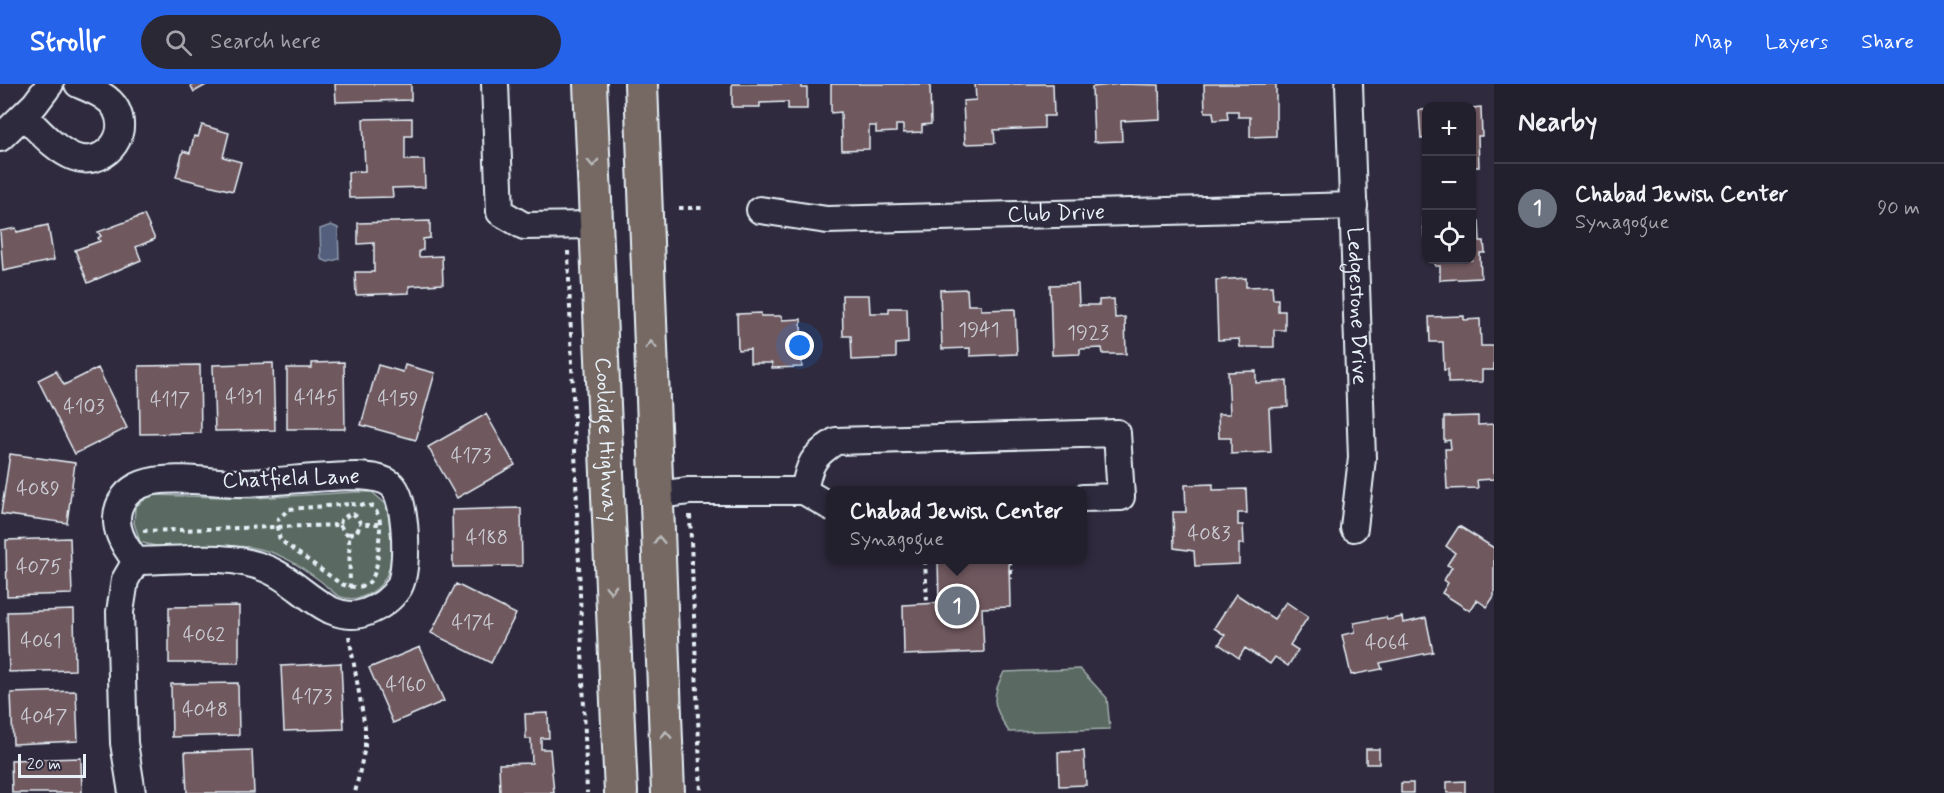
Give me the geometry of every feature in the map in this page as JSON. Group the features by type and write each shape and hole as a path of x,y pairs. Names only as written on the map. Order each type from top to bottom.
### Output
{"main road":[{"name":"Coolidge Highway","path":"590,84 591,117 582,225 607,474 621,793"},
{"path":"641,84 668,793"},
{"path":"591,117 613,110 625,113 634,120 643,134"},
{"path":"607,474 615,492 622,501 630,505 642,506 657,495"}],"street":[{"path":"0,138 24,116 50,84"},
{"path":"24,116 71,156 86,161 102,157 113,146 119,133 120,119 116,108 106,97 78,84"},
{"path":"495,84 500,212 524,226 582,225"},
{"name":"Ledgestone Drive","path":"1349,84 1362,458 1354,528"},
{"name":"Club Drive","path":"760,210 827,220 1354,206"},
{"path":"804,491 807,473 815,456 836,441 1117,433 1121,497 1087,498"},
{"name":"Chatfield Lane","path":"375,477 391,484 402,503 402,579 387,600 365,613 350,616 332,612 286,578 244,561 136,561 122,539 117,518 123,498 142,483 185,480 239,483 375,477"},
{"path":"657,495 689,491 804,491 826,504"},
{"path":"132,793 124,743 120,612 125,580 136,561"}],"path":[{"path":"679,208 705,208"},
{"path":"582,225 587,793"},
{"path":"689,491 701,793"},
{"path":"358,504 372,506 379,513 381,524 379,567 375,576 368,582 350,587 341,584 280,540 277,527 278,519 289,509 358,504"},
{"path":"351,513 361,524 356,532 349,534 345,533 340,525 341,520 351,513"},
{"path":"361,524 389,523"},
{"path":"133,531 340,525"},
{"path":"349,534 350,594"},
{"path":"925,564 927,602"},
{"path":"1010,564 1011,579"},
{"path":"349,629 365,727 365,747 354,793"}],"green space":[{"path":"372,492 387,505 391,543 389,568 385,579 378,588 358,598 348,599 338,596 296,564 263,550 240,546 182,548 154,546 140,542 134,523 135,507 151,495 256,498"},
{"path":"1080,669 1107,698 1110,729 1009,732 995,702 997,689 1004,672"}],"water":[{"path":"331,225 338,228 339,259 328,262 321,259 320,229"}],"building":[{"path":"190,84 208,84 194,92"},
{"path":"335,84 411,84 411,100 336,102"},
{"path":"732,84 802,84 802,88 807,88 807,109 788,109 788,102 760,103 760,107 732,107"},
{"path":"831,84 930,84 931,124 922,125 922,132 903,133 903,125 896,125 896,132 876,133 876,126 869,126 869,149 842,150 841,112 831,113"},
{"path":"975,84 1053,84 1054,116 1044,116 1044,128 994,130 995,143 965,144 963,101 976,100"},
{"path":"1120,84 1159,85 1160,119 1121,121 1122,141 1094,142 1092,87"},
{"path":"1204,84 1276,84 1276,136 1250,137 1250,117 1238,117 1238,111 1227,111 1228,119 1214,120 1213,112 1205,112"},
{"path":"1481,107 1482,136 1478,136 1479,167 1476,167 1476,108"},
{"path":"1419,110 1422,110 1421,139"},
{"path":"412,118 412,136 405,136 405,160 424,160 425,187 392,188 393,197 349,198 348,172 365,171 363,119"},
{"path":"202,125 229,133 223,157 241,162 233,191 176,177 183,151 190,153 194,136 198,137"},
{"path":"144,215 155,239 136,247 141,260 88,283 75,250 100,241 98,238 101,236 98,232"},
{"path":"430,221 430,238 423,239 423,250 419,251 419,257 442,256 443,284 409,286 409,293 356,295 355,272 374,272 374,243 358,244 358,223"},
{"path":"1476,221 1479,221 1480,241 1484,241 1485,253 1480,253 1481,278 1440,280 1440,266 1435,266 1435,264 1476,264"},
{"path":"48,225 54,260 3,271 0,231 16,228 17,232"},
{"path":"1246,278 1246,287 1272,286 1273,299 1278,299 1278,311 1285,311 1285,330 1274,330 1274,347 1240,347 1239,339 1218,340 1216,280"},
{"path":"1078,284 1079,305 1099,305 1099,300 1114,299 1115,318 1125,317 1126,354 1103,354 1102,348 1080,349 1080,354 1052,355 1050,285"},
{"path":"967,289 968,305 981,305 981,310 1015,309 1017,354 970,356 970,348 942,349 940,290"},
{"path":"842,295 869,295 870,313 889,313 889,308 907,308 908,343 896,344 896,358 852,360 851,336 843,336"},
{"path":"761,313 761,316 782,316 782,320 801,319 802,367 772,368 772,363 750,363 750,349 738,350 737,314"},
{"path":"1464,316 1464,320 1480,319 1481,346 1494,346 1494,370 1482,370 1482,382 1448,383 1448,369 1444,370 1443,342 1430,342 1429,317"},
{"path":"344,362 345,429 287,429 287,368 312,368 312,363"},
{"path":"273,363 275,430 215,431 213,365"},
{"path":"200,365 201,433 140,434 139,366"},
{"path":"378,365 403,372 405,365 435,373 416,440 361,425"},
{"path":"98,368 127,428 75,454 38,380 56,371 64,385"},
{"path":"1256,371 1256,383 1287,381 1288,407 1269,408 1271,452 1231,454 1231,438 1219,438 1218,414 1230,414 1228,372"},
{"path":"486,414 515,465 457,498 428,447"},
{"path":"1478,416 1478,425 1494,424 1494,479 1477,480 1478,488 1447,489 1445,449 1451,449 1450,440 1444,441 1444,417"},
{"path":"10,454 75,463 67,523 1,514"},
{"path":"1213,484 1213,490 1246,489 1247,513 1238,513 1238,525 1243,525 1244,544 1239,544 1239,564 1195,566 1194,551 1174,548 1173,512 1186,512 1185,485"},
{"path":"521,508 522,566 453,567 452,510"},
{"path":"1459,526 1494,548 1494,596 1487,607 1477,600 1470,611 1442,593 1448,583 1444,580 1452,567 1447,565 1455,553 1446,546"},
{"path":"70,538 72,594 7,596 6,540"},
{"path":"938,564 1009,564 1010,607 982,608 984,652 904,655 903,605 939,603"},
{"path":"456,584 516,614 491,663 431,633"},
{"path":"1236,594 1274,619 1286,602 1308,617 1290,645 1298,650 1288,666 1275,657 1270,664 1245,648 1239,658 1219,644 1225,635 1214,628"},
{"path":"239,606 239,663 169,663 169,607"},
{"path":"74,610 75,670 9,672 7,612"},
{"path":"1386,617 1387,620 1402,617 1403,623 1426,618 1433,652 1380,663 1382,669 1351,675 1342,635 1355,632 1354,623"},
{"path":"420,647 444,701 393,723 369,668"},
{"path":"341,663 344,729 284,731 281,666"},
{"path":"238,683 239,735 172,737 171,684"},
{"path":"76,691 78,741 13,744 11,693"},
{"path":"548,713 549,738 541,738 541,749 550,749 554,793 500,793 499,764 532,763 531,739 526,739 525,714"},
{"path":"1366,749 1379,749 1379,764 1366,764"},
{"path":"252,750 254,793 187,793 185,752"},
{"path":"1084,751 1086,785 1059,786 1058,752"},
{"path":"81,758 82,793 12,793 11,760"},
{"path":"1465,781 1465,793 1447,793 1447,782"},
{"path":"1401,783 1413,783 1413,793 1401,793"}],"place":[{"name":"Chabad Jewish Center","path":"957,606"}]}
